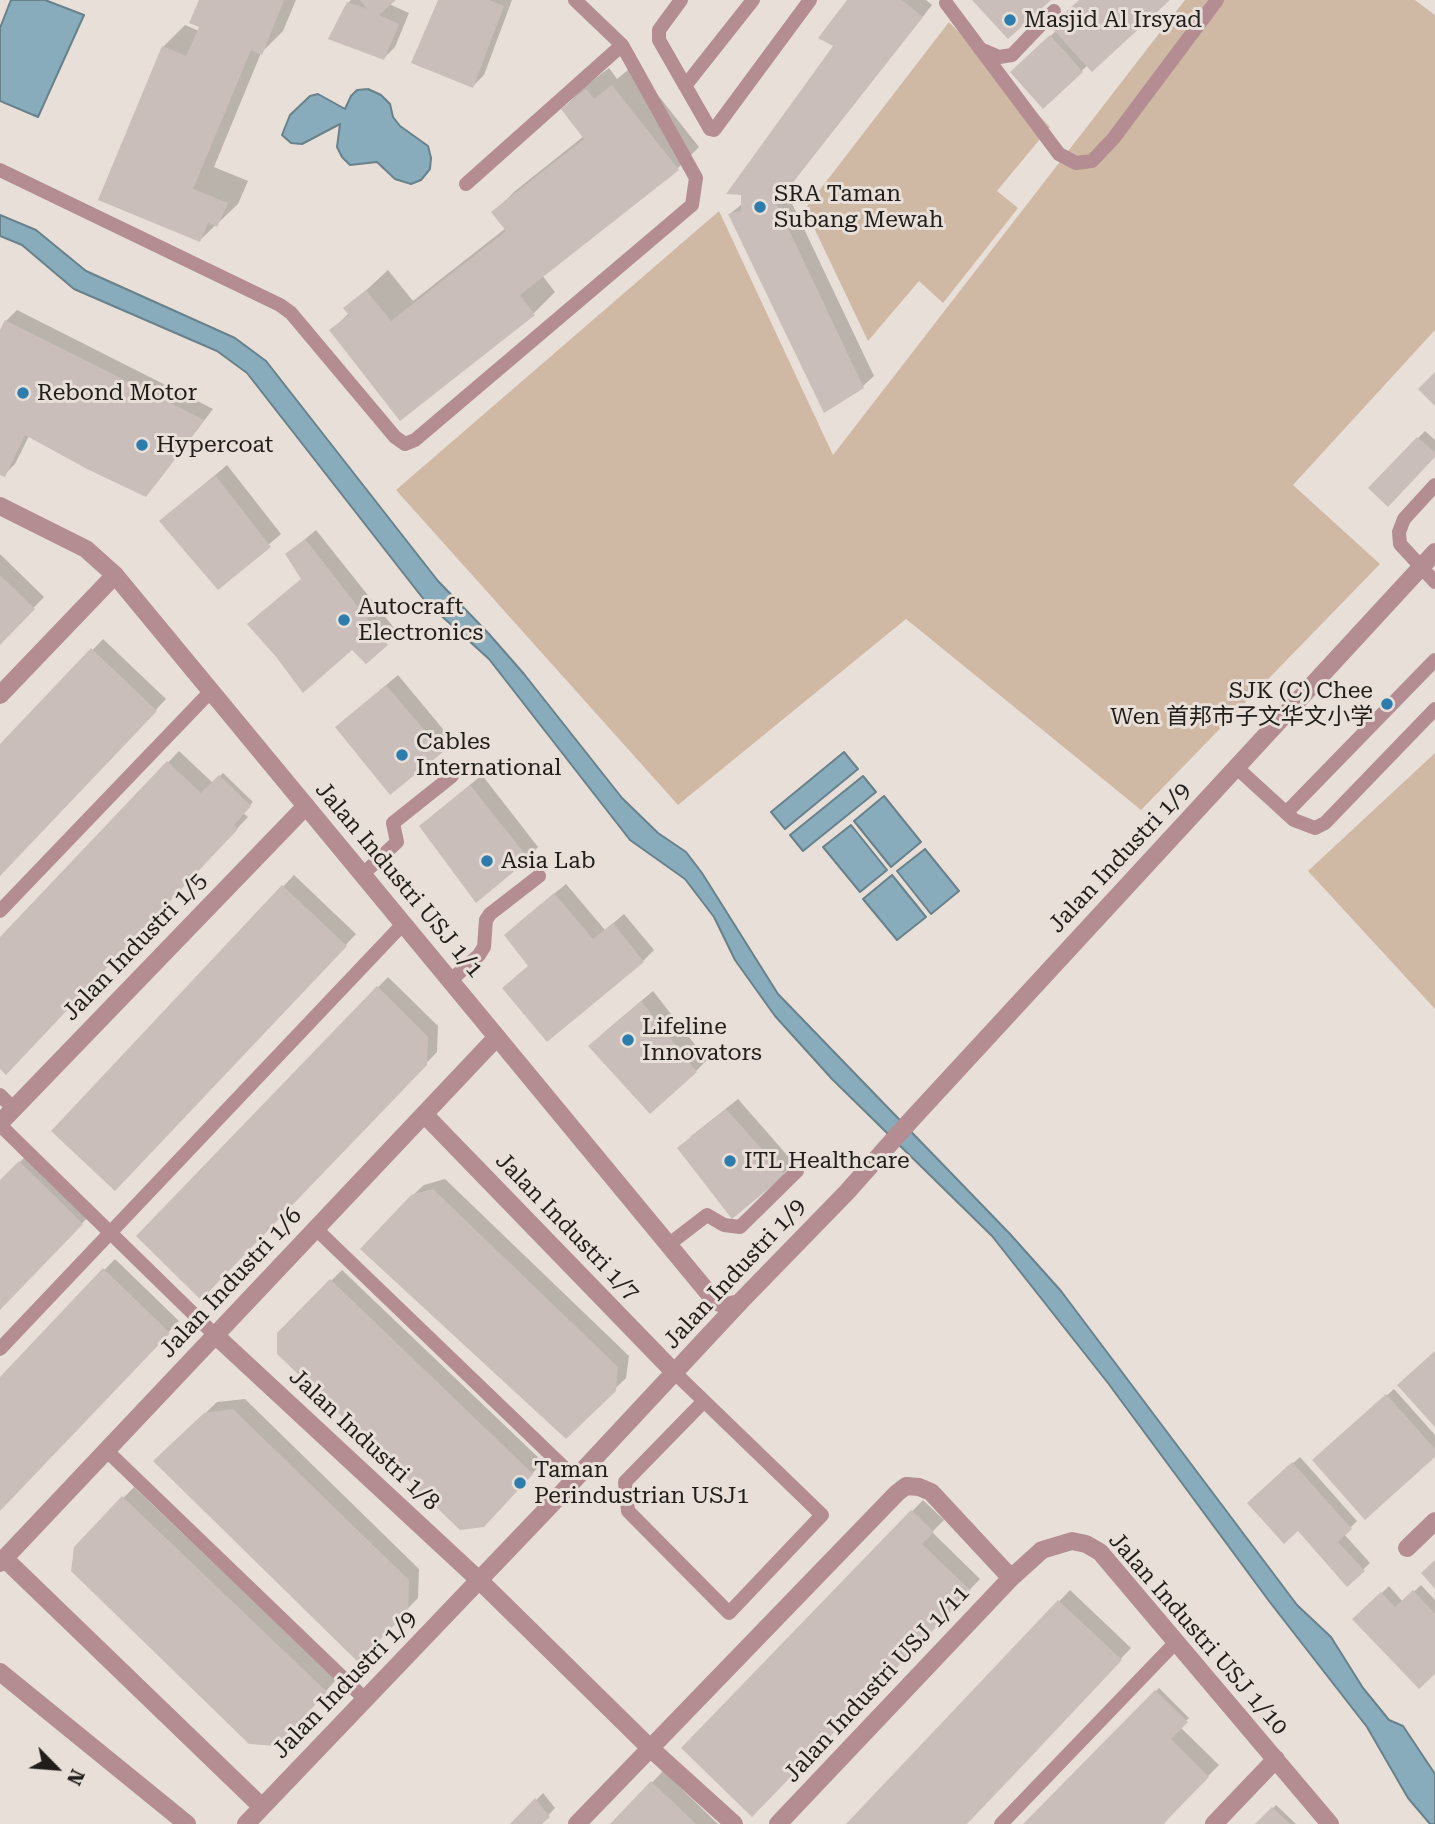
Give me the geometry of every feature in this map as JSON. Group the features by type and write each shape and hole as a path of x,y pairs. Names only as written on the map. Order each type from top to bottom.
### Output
{"street":[{"name":"Jalan Industri USJ 1/1","path":"0,506 86,549 115,575 715,1301 727,1306 739,1303"},
{"name":"Jalan Industri 1/9","path":"246,1824 847,1192 1435,552"},
{"path":"0,695 115,575"},
{"name":"Jalan Industri 1/5","path":"0,1124 306,806"},
{"name":"Jalan Industri 1/6","path":"2,1560 497,1037"},
{"name":"Jalan Industri 1/7","path":"424,1114 675,1373"},
{"name":"Jalan Industri 1/8","path":"215,1335 479,1580 650,1748 734,1824"},
{"path":"577,1824 906,1486 931,1492 1011,1578"},
{"path":"1407,1548 1435,1521"},
{"name":"Jalan Industri USJ 1/10","path":"1011,1578 1042,1550 1072,1541 1086,1544 1100,1552 1330,1824"},
{"path":"2,1560 262,1807"},
{"name":"Jalan Industri USJ 1/11","path":"778,1824 1011,1578"},
{"path":"0,1672 187,1824"},
{"path":"1214,1824 1276,1759"}],"lane":[{"path":"0,170 268,299 291,313 395,437 405,443 415,440 692,205 696,178 622,45 575,0"},
{"path":"681,0 659,30 659,40 709,129 717,128 810,0"},
{"path":"685,86 753,0"},
{"path":"946,3 1059,154 1076,163 1092,161 1113,139 1217,0"},
{"path":"979,48 999,57 1012,55 1054,11"},
{"path":"466,184 622,45"},
{"path":"1435,485 1404,519 1399,533 1401,544 1435,582"},
{"path":"1286,813 1435,660"},
{"path":"0,911 211,691"},
{"path":"1237,768 1286,813 1315,828 1325,823 1435,709"},
{"path":"362,875 397,842 393,823 452,776"},
{"path":"450,981 479,955 484,947 486,920 490,914 539,876"},
{"path":"0,1349 403,924"},
{"path":"0,1096 13,1108"},
{"path":"0,1124 215,1335"},
{"path":"668,1245 707,1215 724,1225 740,1227 797,1171"},
{"path":"316,1229 576,1479"},
{"path":"675,1373 822,1516 729,1613 628,1511 625,1482 704,1402"},
{"path":"106,1450 365,1699"},
{"path":"1000,1824 1175,1642"}],"shaded area":[{"path":"1185,0 1415,0 1435,15 1435,330 1293,485 1380,564 1141,810 906,619 678,805 396,490 719,211 833,455"},
{"path":"949,22 1050,127 997,191 1018,208 943,303 919,281 868,341 805,209"},
{"path":"1435,753 1435,1009 1308,871"}],"water":[{"path":"11,0 45,0 84,15 38,117 0,101 0,28"},
{"path":"368,89 381,95 390,104 393,117 400,126 428,146 430,169 421,180 411,184 395,179 377,162 350,165 337,147 340,124 302,144 291,143 282,135 290,115 310,96 318,94 345,109 357,90"},
{"path":"0,215 36,230 86,271 235,338 266,361 438,581 524,674 622,798 658,833 686,852 778,994 1010,1234 1061,1291 1297,1605 1331,1637 1363,1688 1389,1720 1403,1726 1435,1774 1435,1824 1430,1824 1408,1798 1367,1727 1269,1601 1108,1383 992,1236 832,1079 775,1016 735,960 714,917 685,879 630,840 489,659 425,601 247,373 217,351 74,289 22,245 0,236"},
{"path":"844,752 858,769 785,829 771,812"},
{"path":"863,776 876,792 803,851 790,835"},
{"path":"884,796 921,842 891,867 854,821"},
{"path":"851,825 887,870 860,892 823,847"},
{"path":"925,849 959,891 931,914 897,871"},
{"path":"892,875 926,917 897,940 863,899"}],"building":[{"path":"199,0 284,0 262,55 251,50 193,189 228,203 217,227 208,223 200,242 98,200 162,46 186,56 199,27 189,23"},
{"path":"360,0 396,0 379,15 399,24 384,60 328,39 347,2 367,9"},
{"path":"438,0 489,0 504,6 473,88 411,63"},
{"name":"SRA Taman Subang Mewah","path":"847,0 902,0 923,17 776,203 864,388 824,413 728,214 741,211 741,195 726,194 833,46 818,38"},
{"name":"Masjid Al Irsyad","path":"972,0 1051,0 1008,39"},
{"path":"1079,0 1170,0 1092,72 1050,26"},
{"path":"1050,35 1083,72 1043,109 1010,72"},
{"path":"612,85 679,170 520,295 535,315 400,421 329,330 349,315 343,308 366,290 391,321 506,231 491,212 584,139 561,109 586,89 594,99"},
{"path":"5,320 204,420 146,497 25,435 5,477 0,475 0,330"},
{"path":"1435,372 1435,406 1418,389"},
{"path":"1417,437 1435,452 1435,457 1388,507 1368,488"},
{"path":"215,475 271,547 218,590 159,521"},
{"path":"305,539 388,645 366,664 352,650 303,693 247,624 301,579 285,554"},
{"path":"0,575 35,609 0,645"},
{"path":"91,648 157,711 0,876 0,744"},
{"path":"386,685 443,752 390,795 335,727"},
{"path":"167,761 201,793 219,775 251,806 234,825 238,829 6,1075 0,1069 0,937"},
{"path":"470,785 529,859 476,903 419,826"},
{"path":"282,885 347,946 115,1191 51,1131"},
{"path":"554,893 593,939 613,923 644,962 547,1042 502,988 528,966 504,935"},
{"path":"377,986 428,1037 427,1065 201,1300 136,1236"},
{"path":"641,1001 697,1072 650,1114 588,1046"},
{"name":"ITL Healthcare","path":"726,1109 785,1175 732,1219 677,1148"},
{"path":"19,1161 83,1224 0,1310 0,1180"},
{"path":"433,1189 618,1367 616,1391 566,1439 360,1249 411,1195"},
{"path":"103,1268 170,1333 0,1511 0,1377"},
{"path":"330,1279 533,1474 484,1527 460,1530 277,1354 277,1333"},
{"path":"1435,1351 1435,1427 1397,1385"},
{"path":"1386,1394 1435,1449 1435,1457 1365,1520 1312,1460"},
{"path":"233,1409 409,1580 408,1611 358,1662 153,1461 204,1413"},
{"path":"1292,1462 1352,1529 1338,1542 1365,1571 1347,1587 1298,1531 1284,1544 1247,1503"},
{"path":"122,1496 327,1692 277,1746 249,1744 71,1571 74,1547"},
{"path":"911,1510 934,1532 922,1544 971,1591 752,1817 681,1748"},
{"path":"1435,1560 1435,1589 1421,1573"},
{"path":"1413,1590 1435,1614 1435,1674 1419,1689 1352,1619 1381,1592 1395,1607"},
{"path":"1058,1600 1122,1660 1026,1762 967,1824 846,1824"},
{"path":"1155,1690 1188,1722 1171,1739 1209,1777 1164,1824 1023,1824"},
{"path":"651,1781 696,1824 610,1824"},
{"path":"535,1798 550,1817 542,1824 510,1824"},
{"path":"1272,1807 1290,1824 1255,1824"}],"place":[{"name":"Masjid Al Irsyad","path":"1010,20"},
{"name":"SRA Taman Subang Mewah","path":"760,207"},
{"name":"Rebond Motor","path":"23,393"},
{"name":"Hypercoat","path":"142,445"},
{"name":"Autocraft Electronics","path":"344,620"},
{"name":"SJK (C) Chee Wen 首邦市子文华文小学","path":"1387,704"},
{"name":"Cables International","path":"402,755"},
{"name":"Asia Lab","path":"487,861"},
{"name":"Lifeline Innovators","path":"628,1040"},
{"name":"ITL Healthcare","path":"730,1161"},
{"name":"Taman Perindustrian USJ1","path":"520,1483"}]}
